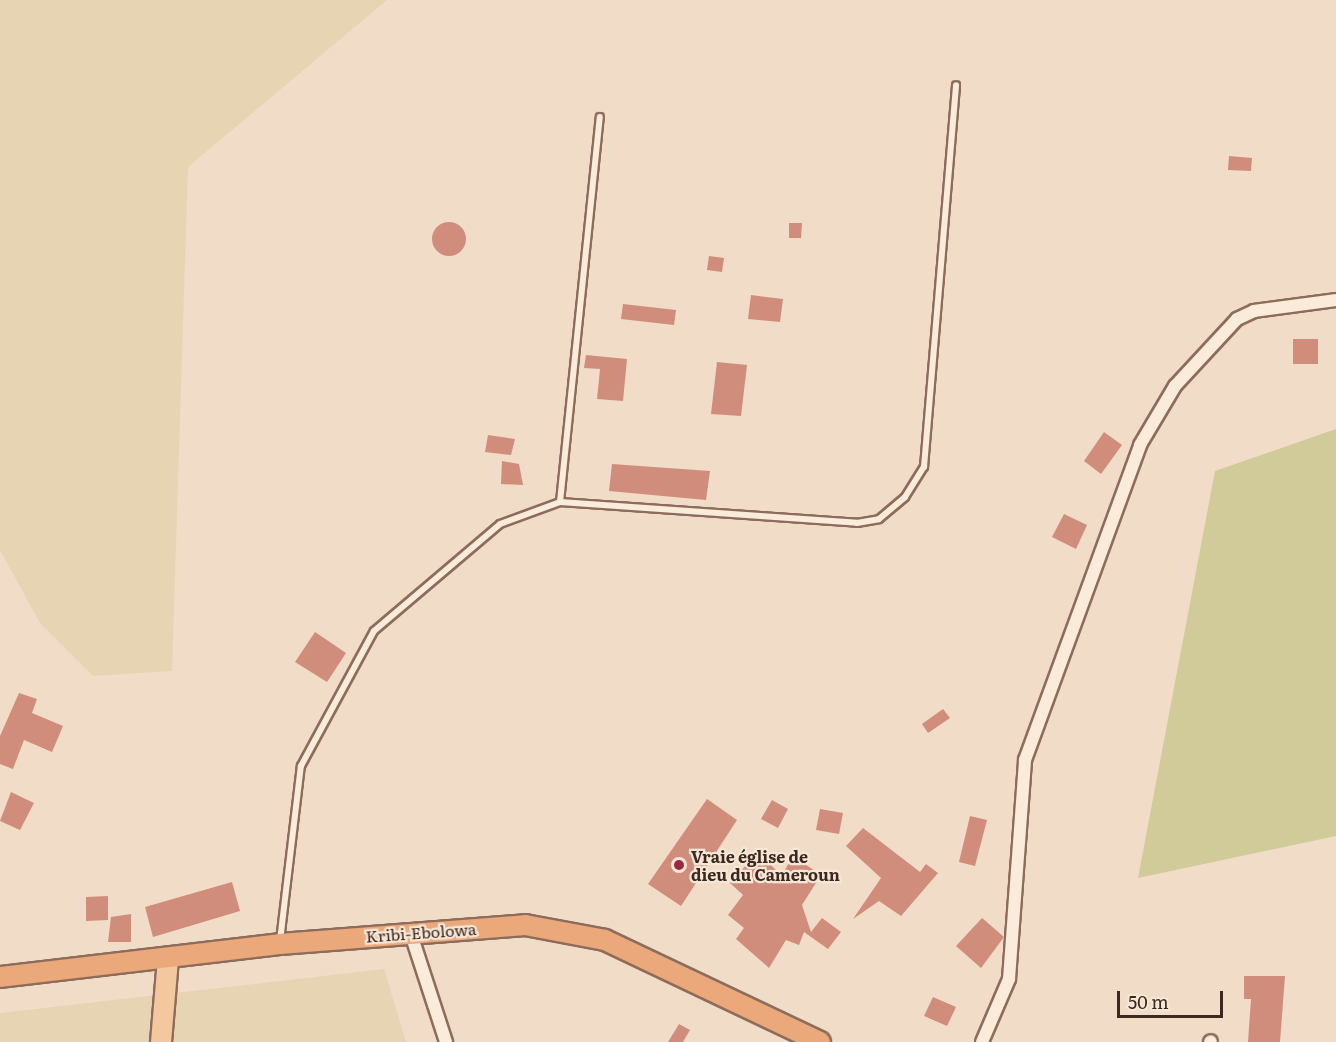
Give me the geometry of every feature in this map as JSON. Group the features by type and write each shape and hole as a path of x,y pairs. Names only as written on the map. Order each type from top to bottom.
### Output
{"highway":[{"name":"Kribi-Ebolowa","path":"0,977 410,931 525,925 605,939 820,1042"}],"main road":[{"path":"161,1042 168,959"}],"street":[{"path":"982,1042 1009,979 1025,760 1140,445 1175,386 1237,319 1254,311 1336,300"},
{"path":"410,931 446,1042"}],"lane":[{"path":"280,944 301,766 374,631 500,524 560,502 857,523 879,519 905,497 924,467 956,85"},
{"path":"560,502 600,117"}],"shaded area":[{"path":"0,0 387,0 188,167 172,671 93,676 40,623 0,550"},
{"path":"1336,429 1336,836 1138,878 1215,471"},
{"path":"384,969 406,1042 0,1042 0,1013"}],"building":[{"path":"1229,156 1252,158 1251,171 1228,170"},
{"path":"449,222 461,227 466,239 461,251 449,256 437,251 432,239 437,227"},
{"path":"789,223 802,223 801,238 789,238"},
{"path":"709,256 724,258 722,272 707,270"},
{"path":"751,295 783,299 780,322 748,319"},
{"path":"623,304 676,310 674,325 621,319"},
{"path":"1293,339 1318,339 1318,364 1293,364"},
{"path":"586,355 627,359 623,401 597,399 600,369 584,368"},
{"path":"717,362 747,365 741,416 711,414"},
{"path":"1104,432 1122,445 1101,474 1084,461"},
{"path":"488,435 515,439 511,455 485,452"},
{"path":"502,461 519,464 523,485 501,484"},
{"path":"612,464 710,471 706,500 609,491"},
{"path":"1064,514 1087,525 1076,549 1052,537"},
{"path":"315,632 346,653 327,682 295,662"},
{"path":"19,693 37,699 32,713 63,726 52,752 24,740 13,769 0,764 0,736"},
{"path":"943,709 950,718 928,733 922,724"},
{"path":"11,792 34,803 20,830 0,821"},
{"path":"707,799 737,820 681,906 648,884"},
{"path":"772,800 788,809 778,828 761,819"},
{"path":"820,809 843,813 839,834 816,830"},
{"path":"970,816 987,820 975,866 959,862"},
{"path":"863,828 920,872 926,864 938,873 901,916 879,901 853,919 881,878 846,846"},
{"path":"757,853 782,875 793,856 821,875 802,905 811,932 822,918 841,932 828,949 804,932 799,945 786,940 769,968 736,939 744,928 728,915 743,895 730,883"},
{"path":"232,882 240,911 153,937 145,907"},
{"path":"108,896 108,920 86,921 86,897"},
{"path":"131,914 131,942 108,942 111,917"},
{"path":"982,918 1004,937 981,968 956,946"},
{"path":"1244,976 1285,976 1280,1042 1248,1042 1251,999 1244,999"},
{"path":"933,997 956,1007 947,1026 924,1016"},
{"path":"679,1024 690,1030 683,1042 668,1042"}],"place":[{"name":"Vraie église de dieu du Cameroun","path":"679,865"}]}
